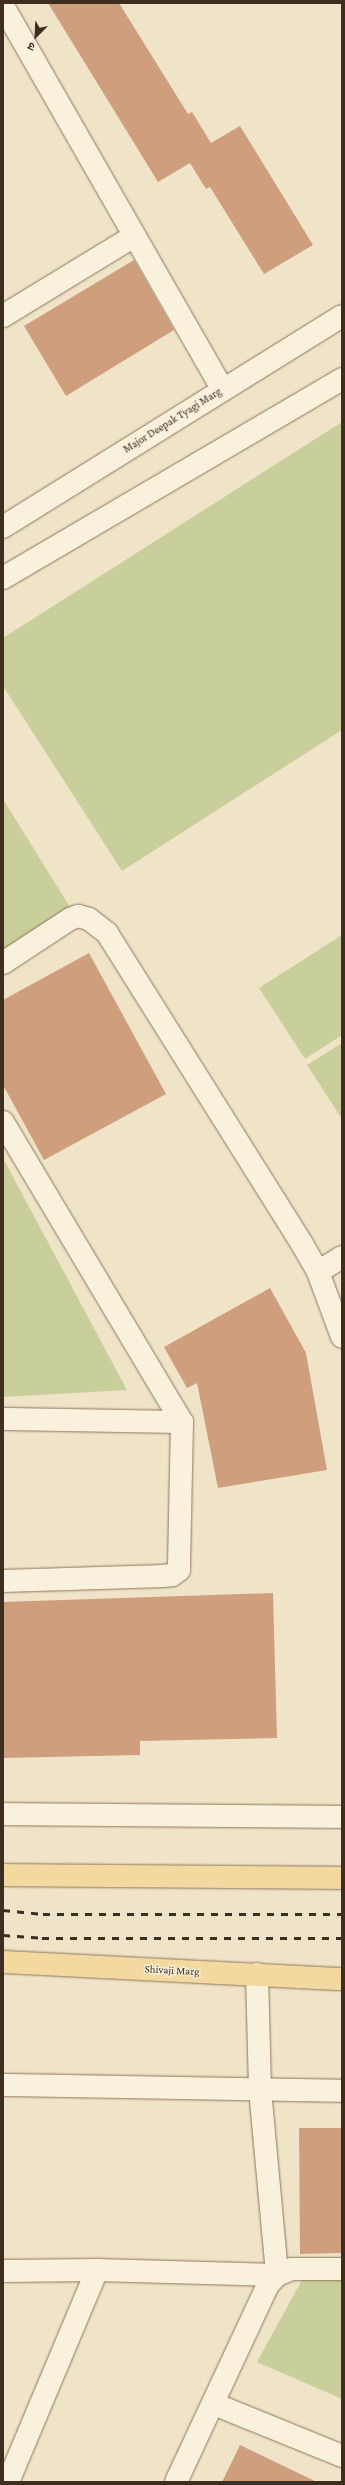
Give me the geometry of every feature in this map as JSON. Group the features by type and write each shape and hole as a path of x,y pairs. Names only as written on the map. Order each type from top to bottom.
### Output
{"main road":[{"path":"3,1875 342,1878"},
{"name":"Shivaji Marg","path":"3,1962 342,1979"}],"street":[{"path":"3,6 222,388"},
{"path":"3,316 134,236"},
{"name":"Major Deepak Tyagi Marg","path":"3,527 222,388 342,316"},
{"path":"3,578 342,379"},
{"path":"3,963 70,918 78,916 89,919 100,925 318,1272 342,1337"},
{"path":"3,1122 182,1422 179,1570 172,1575 162,1576 3,1581"},
{"path":"318,1272 342,1257"},
{"path":"3,1419 182,1422"},
{"path":"3,1814 342,1817"},
{"path":"176,2482 214,2404 268,2285 277,2275 260,2090 257,1974"},
{"path":"3,2086 342,2091"},
{"path":"3,2271 97,2270 277,2275 292,2269 342,2269"},
{"path":"8,2482 97,2270"},
{"path":"214,2404 342,2456"}],"green space":[{"path":"342,422 342,730 122,871 3,686 3,638"},
{"path":"3,799 73,912 3,956"},
{"path":"342,935 342,1035 305,1059 259,988"},
{"path":"342,1043 342,1119 307,1065"},
{"path":"3,1158 127,1390 3,1397"},
{"path":"308,2269 342,2270 342,2399 257,2362"}],"building":[{"path":"48,3 119,3 188,114 192,112 211,143 240,126 313,245 264,274 210,187 206,189 190,163 158,182"},
{"path":"134,260 174,330 66,396 24,326"},
{"path":"89,953 166,1094 44,1160 3,1085 3,1000"},
{"path":"270,1288 306,1353 327,1470 218,1488 197,1383 187,1388 164,1347"},
{"path":"273,1593 277,1738 140,1741 140,1755 3,1758 3,1602"},
{"path":"299,2128 342,2128 342,2253 300,2254"},
{"path":"240,2445 317,2482 222,2482"}],"railway":[{"path":"3,1910 43,1914 342,1914"},
{"path":"3,1935 42,1938 342,1938"}]}
